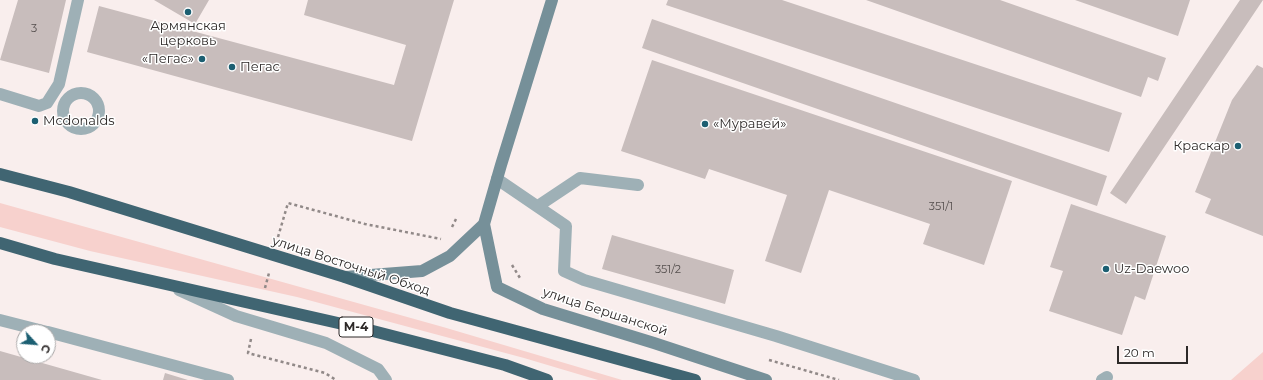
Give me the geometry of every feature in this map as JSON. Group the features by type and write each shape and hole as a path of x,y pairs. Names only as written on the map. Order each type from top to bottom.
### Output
{"highway":[{"name":"улица Восточный Обход","path":"0,174 69,192 345,277 450,313 695,380"},
{"name":"М-4","path":"0,243 55,259 369,330 505,365 547,380"}],"street":[{"path":"0,94 39,106 47,103 59,84 78,0"},
{"name":"улица Бершанской","path":"552,0 484,224 497,287 543,309 654,343 766,380"},
{"path":"53,93 66,101"},
{"path":"538,206 580,178 638,185"},
{"path":"497,179 566,226 564,272 584,280 776,336 914,380"},
{"path":"345,277 422,271 450,256 484,224"},
{"path":"163,283 236,316 326,343 378,369 386,380"},
{"path":"0,320 16,324"},
{"path":"56,334 228,380"}],"path":[{"path":"278,241 288,203 365,224 446,240"},
{"path":"449,233 456,219"},
{"path":"264,293 270,270"},
{"path":"252,338 248,353 325,373 336,380"}],"shaded area":[{"path":"0,203 443,327 622,380 598,380 524,358 297,297 90,251 0,227"},
{"path":"1263,352 1263,380 1231,380"}],"building":[{"path":"18,0 66,0 49,73 0,60"},
{"name":"Армянская церковь","path":"154,0 209,0 195,24"},
{"path":"308,0 454,0 412,141 87,52 99,6 394,85 406,45 304,15"},
{"path":"668,0 782,0 1122,113 1109,152 666,5"},
{"path":"866,0 1000,0 1166,58 1158,81 1148,77 1141,97"},
{"path":"1075,0 1190,0 1178,36"},
{"path":"1240,0 1263,0 1126,204 1110,193"},
{"path":"652,19 1107,176 1097,206 642,48"},
{"path":"652,60 1012,181 984,265 923,244 930,224 829,190 801,273 765,261 787,195 709,169 705,179 621,151"},
{"name":"Краскар","path":"1257,65 1263,68 1263,236 1205,213 1211,199 1195,192 1232,100"},
{"name":"Uz-Daewoo","path":"1071,204 1166,236 1145,300 1135,296 1122,335 1049,311 1063,271 1050,267"},
{"path":"612,235 734,270 725,304 602,269"},
{"path":"0,351 16,356 16,364 46,364 102,380 0,380"},
{"path":"165,373 188,380 163,380"}],"place":[{"name":"Армянская церковь","path":"188,12"},
{"name":"«Пегас»","path":"202,59"},
{"name":"Пегас","path":"232,67"},
{"name":"Mcdonalds","path":"35,121"},
{"name":"«Муравей»","path":"705,124"},
{"name":"Краскар","path":"1238,146"},
{"name":"Uz-Daewoo","path":"1106,269"}]}
